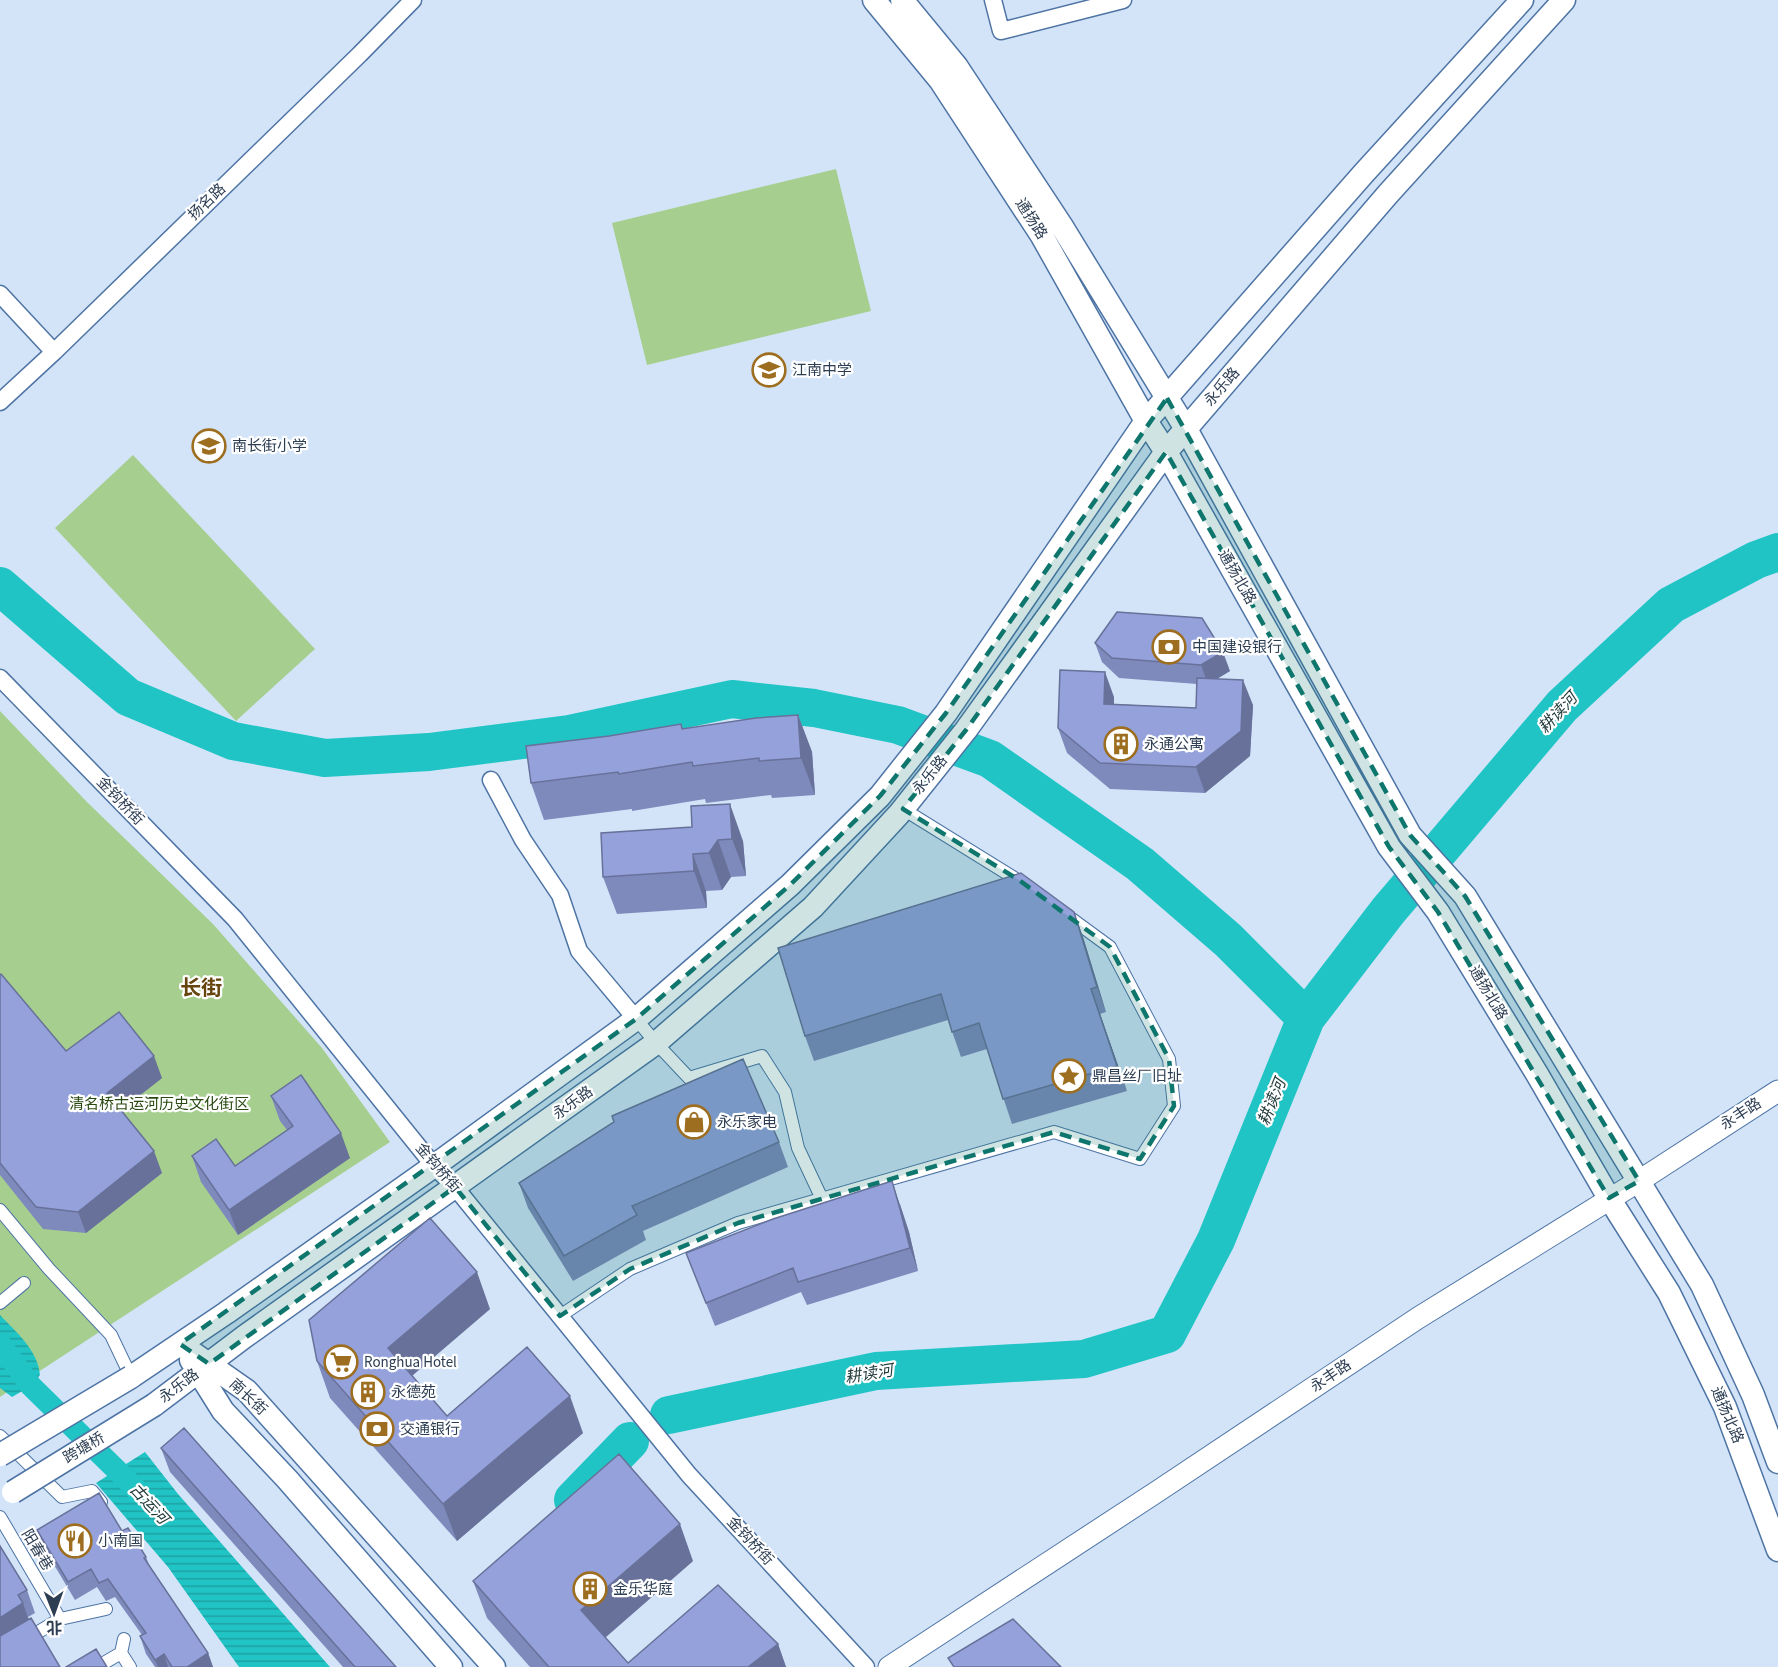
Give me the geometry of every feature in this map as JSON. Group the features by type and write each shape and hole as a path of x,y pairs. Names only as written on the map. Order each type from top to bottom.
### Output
{"main road":[{"name":"通扬路","path":"874,0 940,80 1042,236 1146,421 1166,452"},
{"name":"通扬路","path":"902,0 957,67 1061,225 1186,429"},
{"name":"永乐路","path":"131,1377 434,1166 636,1019 790,885 880,795 936,726 1146,421 1364,173 1522,0"},
{"name":"永乐路","path":"154,1405 244,1337 656,1043 813,907 923,786 1166,452 1388,194 1564,0"},
{"name":"通扬北路","path":"1186,429 1410,835 1465,896 1702,1285 1754,1395 1778,1462"},
{"name":"通扬北路","path":"1166,452 1389,847 1438,912 1537,1074 1609,1198 1669,1293 1725,1407 1778,1550"},
{"name":"南长街","path":"180,1344 203,1368 247,1391 494,1667"},
{"name":"南长街","path":"203,1368 223,1411 452,1667"},
{"path":"0,1455 131,1377"},
{"name":"跨塘桥","path":"6,1496 154,1405"}],"street":[{"name":"扬名路","path":"0,402 352,62 413,0"},
{"path":"993,0 1001,30 1123,0"},
{"path":"0,294 54,352"},
{"name":"金钩桥街","path":"0,678 235,919 434,1166 455,1187 689,1475 866,1667"},
{"path":"491,780 523,840 560,895 579,951 656,1043 689,1078 762,1056 785,1092 798,1148 822,1199"},
{"path":"903,809 1037,893"},
{"path":"560,1316 630,1269 738,1224 1054,1132 1140,1159 1174,1106 1169,1059 1110,947 1055,907"},
{"name":"永丰路","path":"889,1667 1418,1318 1778,1091"},
{"path":"0,1210 49,1269 111,1335 131,1377"},
{"path":"0,1303 24,1283"},
{"path":"0,1436 62,1497 92,1491 101,1502"},
{"name":"阳春巷","path":"0,1517 60,1619"},
{"path":"0,1655 60,1619 106,1610"},
{"path":"124,1639 121,1653 130,1667"},
{"path":"97,1667 121,1653"}],"highlighted area":[{"path":"1167,398 1410,835 1465,896 1639,1181 1609,1198 1438,912 1389,847 1166,452 966,730 903,809 1019,880 1110,947 1169,1059 1174,1106 1140,1159 1054,1132 738,1223 630,1269 560,1316 455,1187 209,1364 180,1344 636,1019 790,885 880,796 946,713"}],"green space":[{"path":"836,169 871,311 647,365 612,223"},
{"path":"133,455 315,649 236,721 55,528"},
{"name":"清名桥古运河历史文化街区","path":"0,711 87,802 213,924 322,1048 390,1142 0,1397"}],"water":[{"path":"0,1315 31,1350 40,1375 31,1386 12,1397 0,1388"},
{"path":"145,1452 178,1494 330,1667 239,1667 168,1567 96,1483"}],"building":[{"path":"1117,612 1202,618 1223,652 1201,665 1112,658 1095,643"},
{"path":"1060,670 1105,672 1104,704 1196,708 1197,678 1243,680 1241,731 1196,767 1100,763 1058,728"},
{"path":"798,715 801,758 759,761 759,758 693,766 692,762 619,774 618,772 531,783 526,746 681,724 682,729 756,718"},
{"path":"730,804 732,839 718,840 709,853 693,854 694,871 603,877 601,833 692,827 691,806"},
{"path":"1021,873 1074,912 1097,987 1091,989 1117,1066 1003,1099 979,1023 952,1032 941,994 805,1036 778,948"},
{"path":"1,974 66,1051 119,1012 154,1056 107,1093 154,1151 78,1212 36,1207 0,1163"},
{"path":"743,1059 779,1142 632,1206 637,1215 564,1256 519,1183 614,1122 612,1116"},
{"path":"301,1075 341,1133 229,1210 192,1156 216,1139 235,1166 293,1126 271,1096"},
{"path":"892,1181 910,1248 798,1282 793,1268 706,1303 686,1253 773,1219"},
{"path":"430,1218 477,1272 388,1348 447,1416 527,1347 570,1396 443,1504 317,1361 309,1320"},
{"path":"184,1428 396,1667 355,1667 161,1448"},
{"path":"619,1454 680,1524 581,1610 628,1663 718,1585 778,1644 748,1667 549,1667 473,1581"},
{"path":"99,1493 122,1531 128,1528 146,1557 144,1558 208,1653 187,1667 172,1667 164,1654 155,1660 140,1636 146,1633 108,1579 99,1583 91,1569 68,1582 37,1530"},
{"path":"0,1546 27,1590 18,1595 23,1603 0,1618"},
{"path":"31,1618 60,1667 0,1667 0,1636"},
{"path":"1013,1619 1061,1667 954,1667 948,1658"},
{"path":"96,1649 107,1667 66,1667"}],"waterway":[{"name":"耕读河","path":"669,1415 876,1371 1084,1359 1167,1334 1216,1240 1306,1018 1388,911 1562,706 1671,605 1756,560 1778,552"},
{"path":"0,586 128,697 233,741 325,758 429,752 569,734 732,699 814,708 898,725 990,759 1140,864 1228,940 1306,1018"},
{"name":"古运河","path":"0,1344 31,1386 139,1492"},
{"path":"573,1500 630,1441"}],"place":[{"name":"江南中学","path":"769,370"},
{"name":"南长街小学","path":"209,446"},
{"name":"中国建设银行","path":"1169,647"},
{"name":"永通公寓","path":"1121,744"},
{"name":"鼎昌丝厂旧址","path":"1069,1076"},
{"name":"永乐家电","path":"694,1122"},
{"name":"Ronghua Hotel","path":"341,1362"},
{"name":"永德苑","path":"368,1392"},
{"name":"交通银行","path":"377,1429"},
{"name":"小南国","path":"75,1541"},
{"name":"金乐华庭","path":"590,1589"}],"district":[{"name":"长街","path":"201,988"}]}
